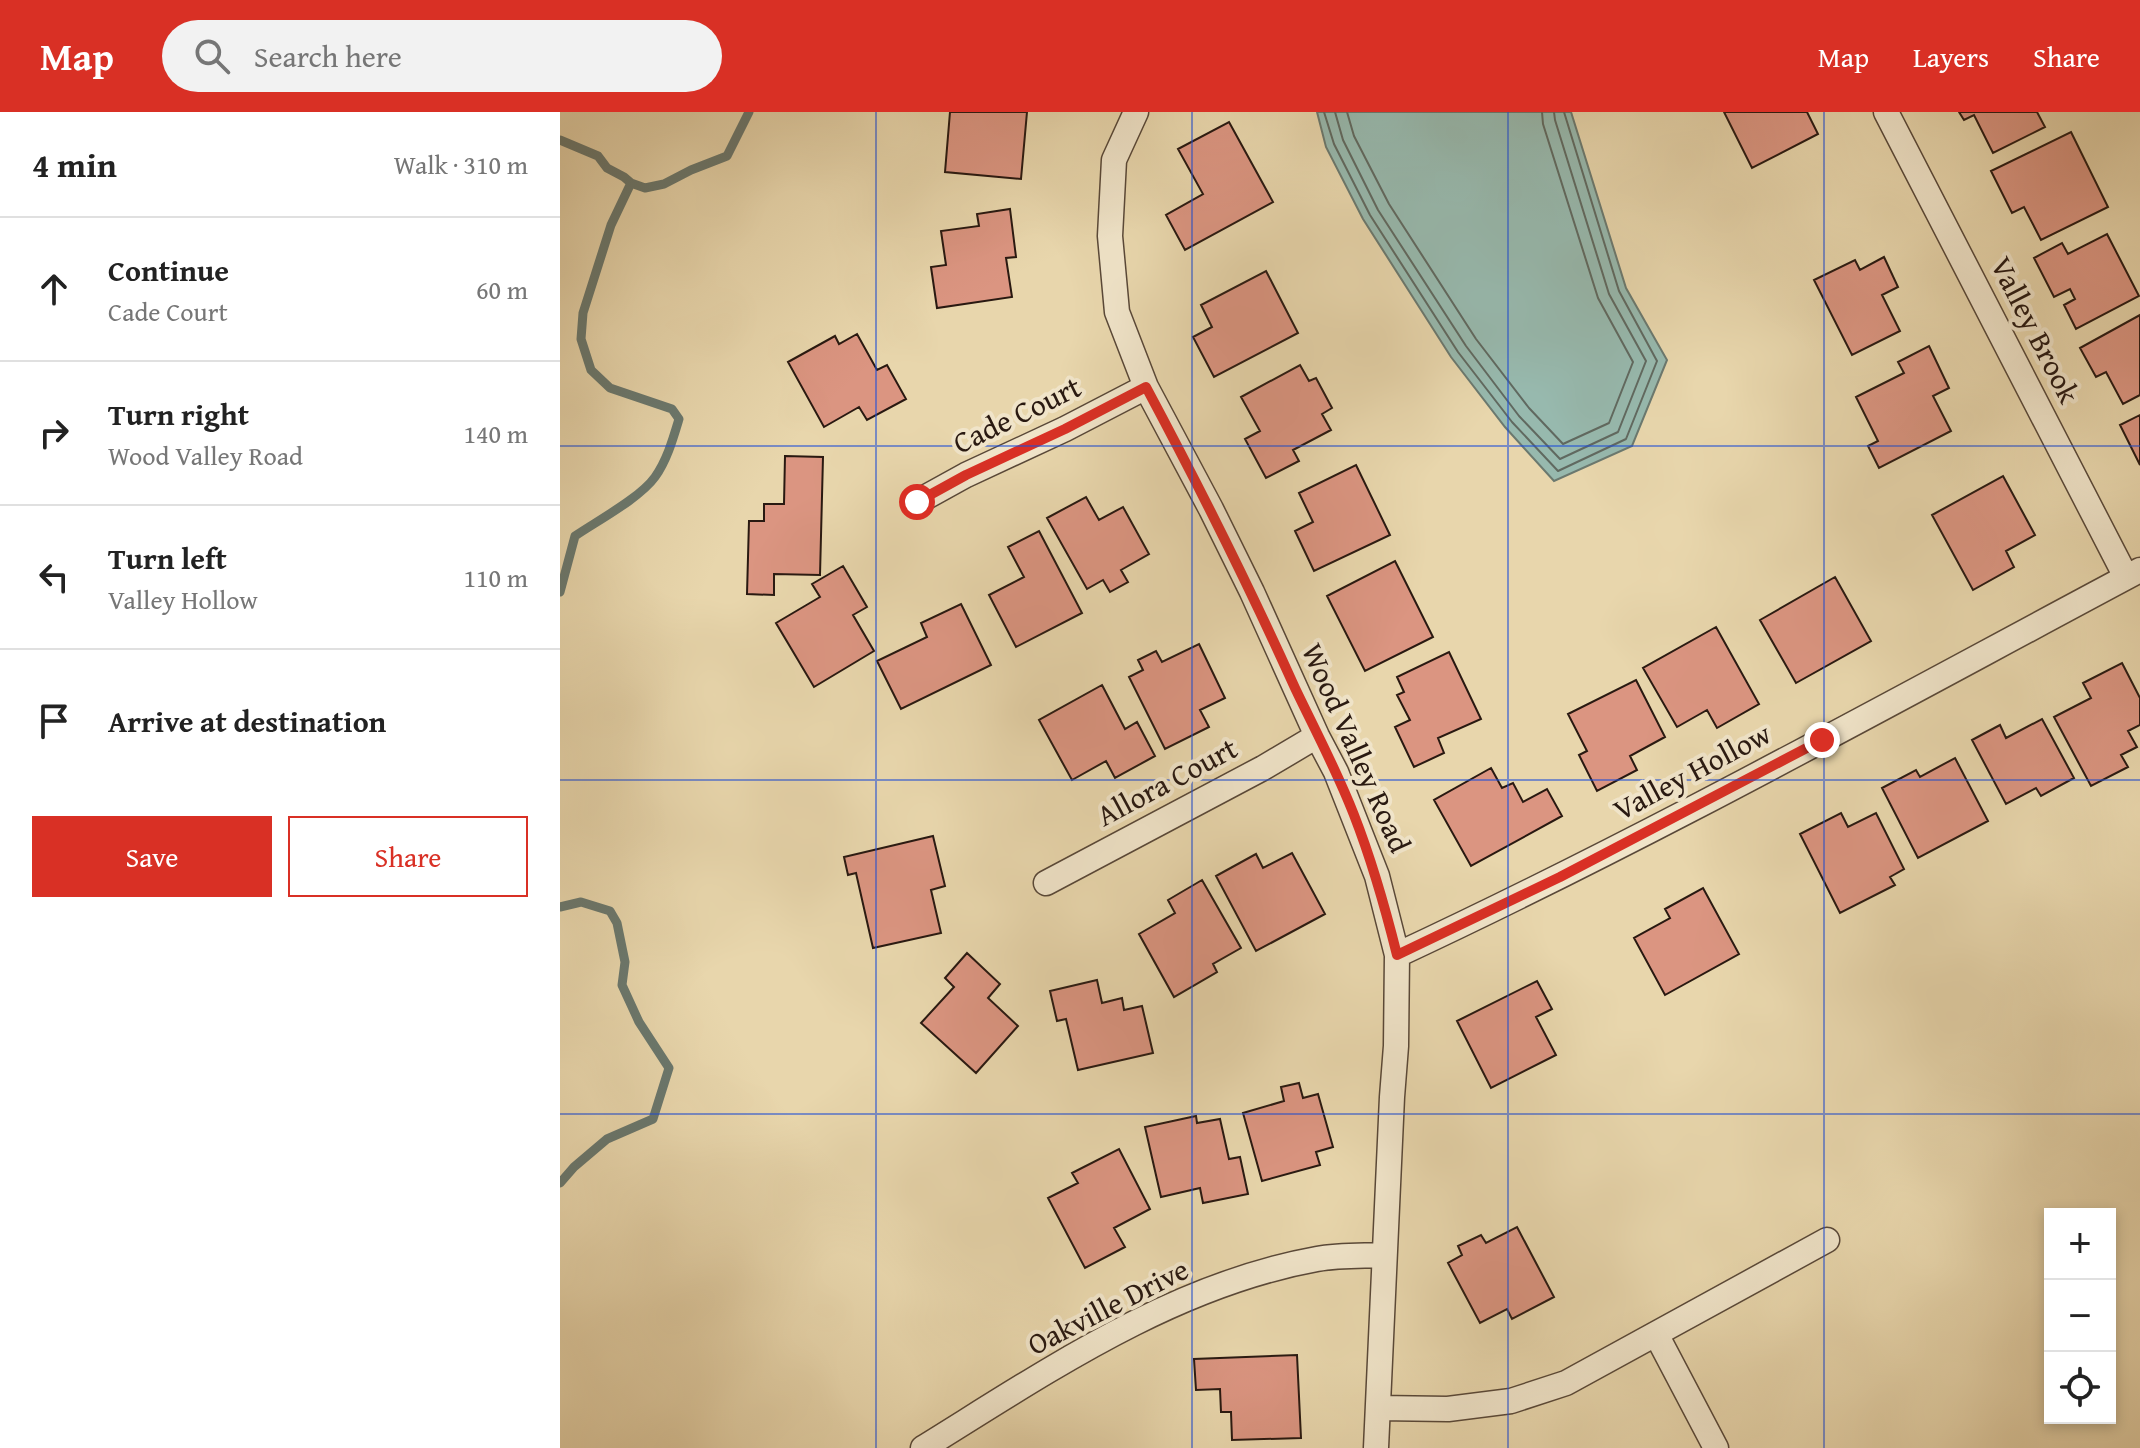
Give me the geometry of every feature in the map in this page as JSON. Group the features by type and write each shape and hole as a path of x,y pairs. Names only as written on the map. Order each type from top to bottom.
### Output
{"street":[{"name":"Wood Valley Road","path":"1136,112 1114,160 1110,236 1117,312 1146,387 1238,565 1336,772 1377,876 1397,955 1396,1046 1376,1448"},
{"name":"Valley Brook","path":"1886,112 2133,574"},
{"name":"Cade Court","path":"917,502 1146,387"},
{"name":"Valley Hollow","path":"1397,955 1560,877 2133,574"},
{"name":"Allora Court","path":"1046,883 1317,736"},
{"path":"1379,1408 1448,1409 1511,1401 1566,1383 1827,1240"},
{"name":"Oakville Drive","path":"923,1448 1155,1312 1257,1274 1319,1258 1384,1255"},
{"path":"1656,1334 1716,1448"}],"water":[{"path":"1317,112 1571,112 1626,288 1667,360 1632,446 1554,481 1505,427 1451,357 1363,219 1326,147"}],"building":[{"path":"950,112 1027,112 1021,179 945,172"},
{"path":"1724,112 1807,112 1818,134 1752,168"},
{"path":"1959,112 2037,112 2045,127 1993,153 1974,115 1964,120"},
{"path":"1229,122 1273,202 1185,250 1166,215 1203,194 1178,149"},
{"path":"2071,132 2108,207 2041,240 2024,207 2012,213 1991,171"},
{"path":"1010,209 1016,257 1006,258 1012,297 937,308 931,267 946,265 941,231 979,226 977,214"},
{"path":"2107,234 2139,296 2076,329 2064,305 2075,299 2070,289 2054,297 2034,258 2062,243 2068,254"},
{"path":"1884,257 1898,287 1882,295 1900,331 1852,355 1814,280 1855,260 1860,270"},
{"path":"1266,271 1298,333 1214,377 1193,337 1212,327 1201,305"},
{"path":"2140,315 2140,395 2123,404 2106,372 2096,377 2080,348"},
{"path":"857,334 877,370 887,365 906,399 867,420 859,407 824,427 788,362 835,336 839,344"},
{"path":"1929,346 1949,388 1933,396 1951,431 1879,468 1868,446 1878,441 1856,397 1904,373 1898,362"},
{"path":"1300,365 1309,381 1316,378 1332,408 1322,414 1331,430 1293,450 1299,461 1266,478 1245,439 1260,431 1241,397"},
{"path":"2140,415 2140,465 2120,425"},
{"path":"785,456 823,457 820,575 774,574 774,595 747,594 749,521 764,521 764,504 784,504"},
{"path":"1356,465 1390,535 1314,571 1295,531 1313,522 1299,493"},
{"path":"2003,476 2035,535 2006,551 2014,567 1973,590 1932,515"},
{"path":"1086,497 1099,520 1123,507 1149,554 1121,570 1128,582 1110,592 1103,580 1087,589 1047,518"},
{"path":"1039,531 1082,613 1016,647 989,595 1024,577 1008,547"},
{"path":"1395,561 1433,637 1365,671 1327,596"},
{"path":"843,566 867,607 853,615 874,651 814,687 776,623 820,597 812,584"},
{"path":"1835,577 1871,641 1796,683 1760,620"},
{"path":"961,604 991,665 901,709 877,661 927,637 921,623"},
{"path":"1716,627 1759,704 1717,728 1707,710 1677,727 1643,668"},
{"path":"1199,644 1225,698 1200,710 1209,727 1165,749 1129,677 1143,670 1138,660 1156,651 1162,662"},
{"path":"1449,652 1481,719 1438,738 1444,753 1414,767 1395,727 1410,720 1397,695 1404,692 1397,677"},
{"path":"2122,663 2140,698 2140,725 2128,731 2137,747 2121,755 2128,767 2091,786 2054,717 2091,698 2083,683"},
{"path":"1636,680 1665,737 1630,756 1637,770 1597,791 1579,755 1587,751 1568,714"},
{"path":"1102,685 1125,729 1137,722 1155,756 1115,778 1106,761 1072,780 1039,720"},
{"path":"2042,719 2074,778 2041,796 2036,788 2006,804 1972,740 2000,725 2006,738"},
{"path":"1955,758 1988,821 1918,858 1882,788 1916,770 1920,777"},
{"path":"1491,768 1502,788 1513,783 1523,802 1547,789 1562,816 1471,866 1434,800"},
{"path":"1841,813 1848,827 1876,813 1904,869 1890,877 1895,885 1840,913 1800,834"},
{"path":"933,836 945,886 931,890 941,933 873,948 856,873 848,875 844,857"},
{"path":"1292,853 1325,914 1256,951 1216,876 1256,854 1263,868"},
{"path":"1202,880 1241,948 1213,964 1217,972 1174,997 1139,934 1175,913 1168,900"},
{"path":"1703,888 1739,954 1665,995 1634,938 1670,918 1665,909"},
{"path":"967,953 1000,984 988,998 1018,1026 976,1073 921,1023 954,987 945,978"},
{"path":"1097,980 1102,1003 1122,998 1124,1010 1142,1006 1153,1053 1078,1070 1066,1019 1057,1021 1050,991"},
{"path":"1537,981 1552,1009 1536,1017 1556,1055 1491,1088 1457,1021"},
{"path":"1299,1083 1303,1098 1318,1094 1333,1147 1316,1152 1320,1165 1262,1181 1243,1113 1284,1101 1281,1087"},
{"path":"1196,1116 1197,1123 1220,1119 1229,1159 1240,1157 1248,1194 1203,1203 1200,1188 1161,1197 1145,1127"},
{"path":"1119,1149 1150,1209 1114,1228 1125,1247 1085,1268 1048,1198 1078,1183 1072,1173"},
{"path":"1517,1227 1554,1297 1512,1319 1507,1309 1480,1323 1448,1263 1462,1255 1458,1246 1481,1235 1486,1243"},
{"path":"1297,1355 1301,1438 1232,1440 1231,1412 1221,1412 1220,1389 1196,1390 1194,1359"}],"waterway":[{"path":"560,140 598,156 607,168 645,188 664,184 727,156 749,112"},
{"path":"560,592 575,536 648,485 663,464 679,419 672,409 610,388 591,370 581,339 583,313 611,225 631,183"},
{"path":"560,907 581,902 610,911 617,923 625,962 622,985 639,1022 669,1068 653,1119 607,1139 560,1183"}],"route":[{"path":"917,502 1146,387 1252,592 1336,772 1377,876 1397,955 1560,877 1822,740"}]}
